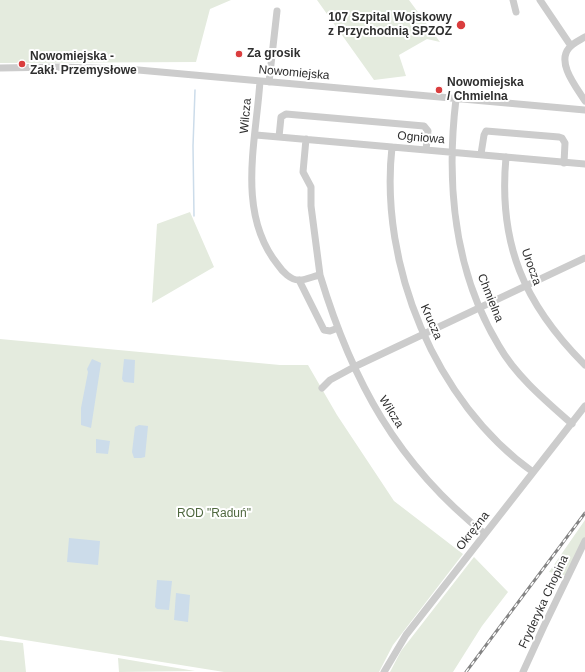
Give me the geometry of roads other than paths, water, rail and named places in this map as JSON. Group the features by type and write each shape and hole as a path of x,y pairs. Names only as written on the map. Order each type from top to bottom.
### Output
{"street":[{"path":"512,0 516,12"},
{"path":"540,0 572,46"},
{"path":"269,82 277,11"},
{"path":"585,37 569,48 564,59 566,66 585,101"},
{"name":"Nowomiejska","path":"0,68 58,67 127,69 585,110"},
{"name":"Wilcza","path":"260,81 253,156 252,191 259,230 271,257 291,278 299,280"},
{"name":"Chmielna","path":"456,99 452,152 453,205 457,231 470,279 480,307 499,346 509,361 548,402 572,424"},
{"path":"278,137 281,117 286,114 424,126 428,131 426,150"},
{"path":"481,154 486,131 558,137 562,138 565,143 564,163"},
{"name":"Ogniowa","path":"256,135 585,164"},
{"name":"Wilcza","path":"306,139 303,172 311,187 311,206 320,275 338,328 354,367 375,409 403,452 432,485 485,534"},
{"name":"Krucza","path":"392,147 390,185 393,232 403,280 423,333 453,386 480,423 493,437 533,472"},
{"name":"Urocza","path":"506,157 504,197 507,221 513,250 525,286 550,326 585,365"},
{"path":"322,388 330,380 354,367 423,333 585,258"},
{"path":"320,275 299,280 324,330 330,331 338,328"},
{"name":"Okrężna","path":"384,672 406,635 585,406"},
{"name":"Fryderyka Chopina","path":"523,672 585,541"}],"water":[{"path":"92,359 101,363 91,428 81,425 81,408 88,372 87,369"},
{"path":"124,359 135,360 134,383 124,382 122,379"},
{"path":"139,425 148,426 145,457 134,458 132,452 135,427"},
{"path":"96,439 110,441 108,454 96,453"},
{"path":"69,538 100,541 98,565 67,562"},
{"path":"157,580 172,581 169,610 157,609 155,607"},
{"path":"176,593 190,595 188,622 174,620"}],"waterway":[{"path":"194,216 193,146 195,90"}],"railway":[{"path":"466,672 585,513"}],"place":[{"name":"107 Szpital Wojskowy z Przychodnią SPZOZ","path":"461,25"},
{"name":"Za grosik","path":"239,54"},
{"name":"Nowomiejska - Zakł. Przemysłowe","path":"22,64"},
{"name":"Nowomiejska / Chmielna","path":"439,90"}],"park label":[{"name":"ROD \"Raduń\"","path":"214,514"}]}
